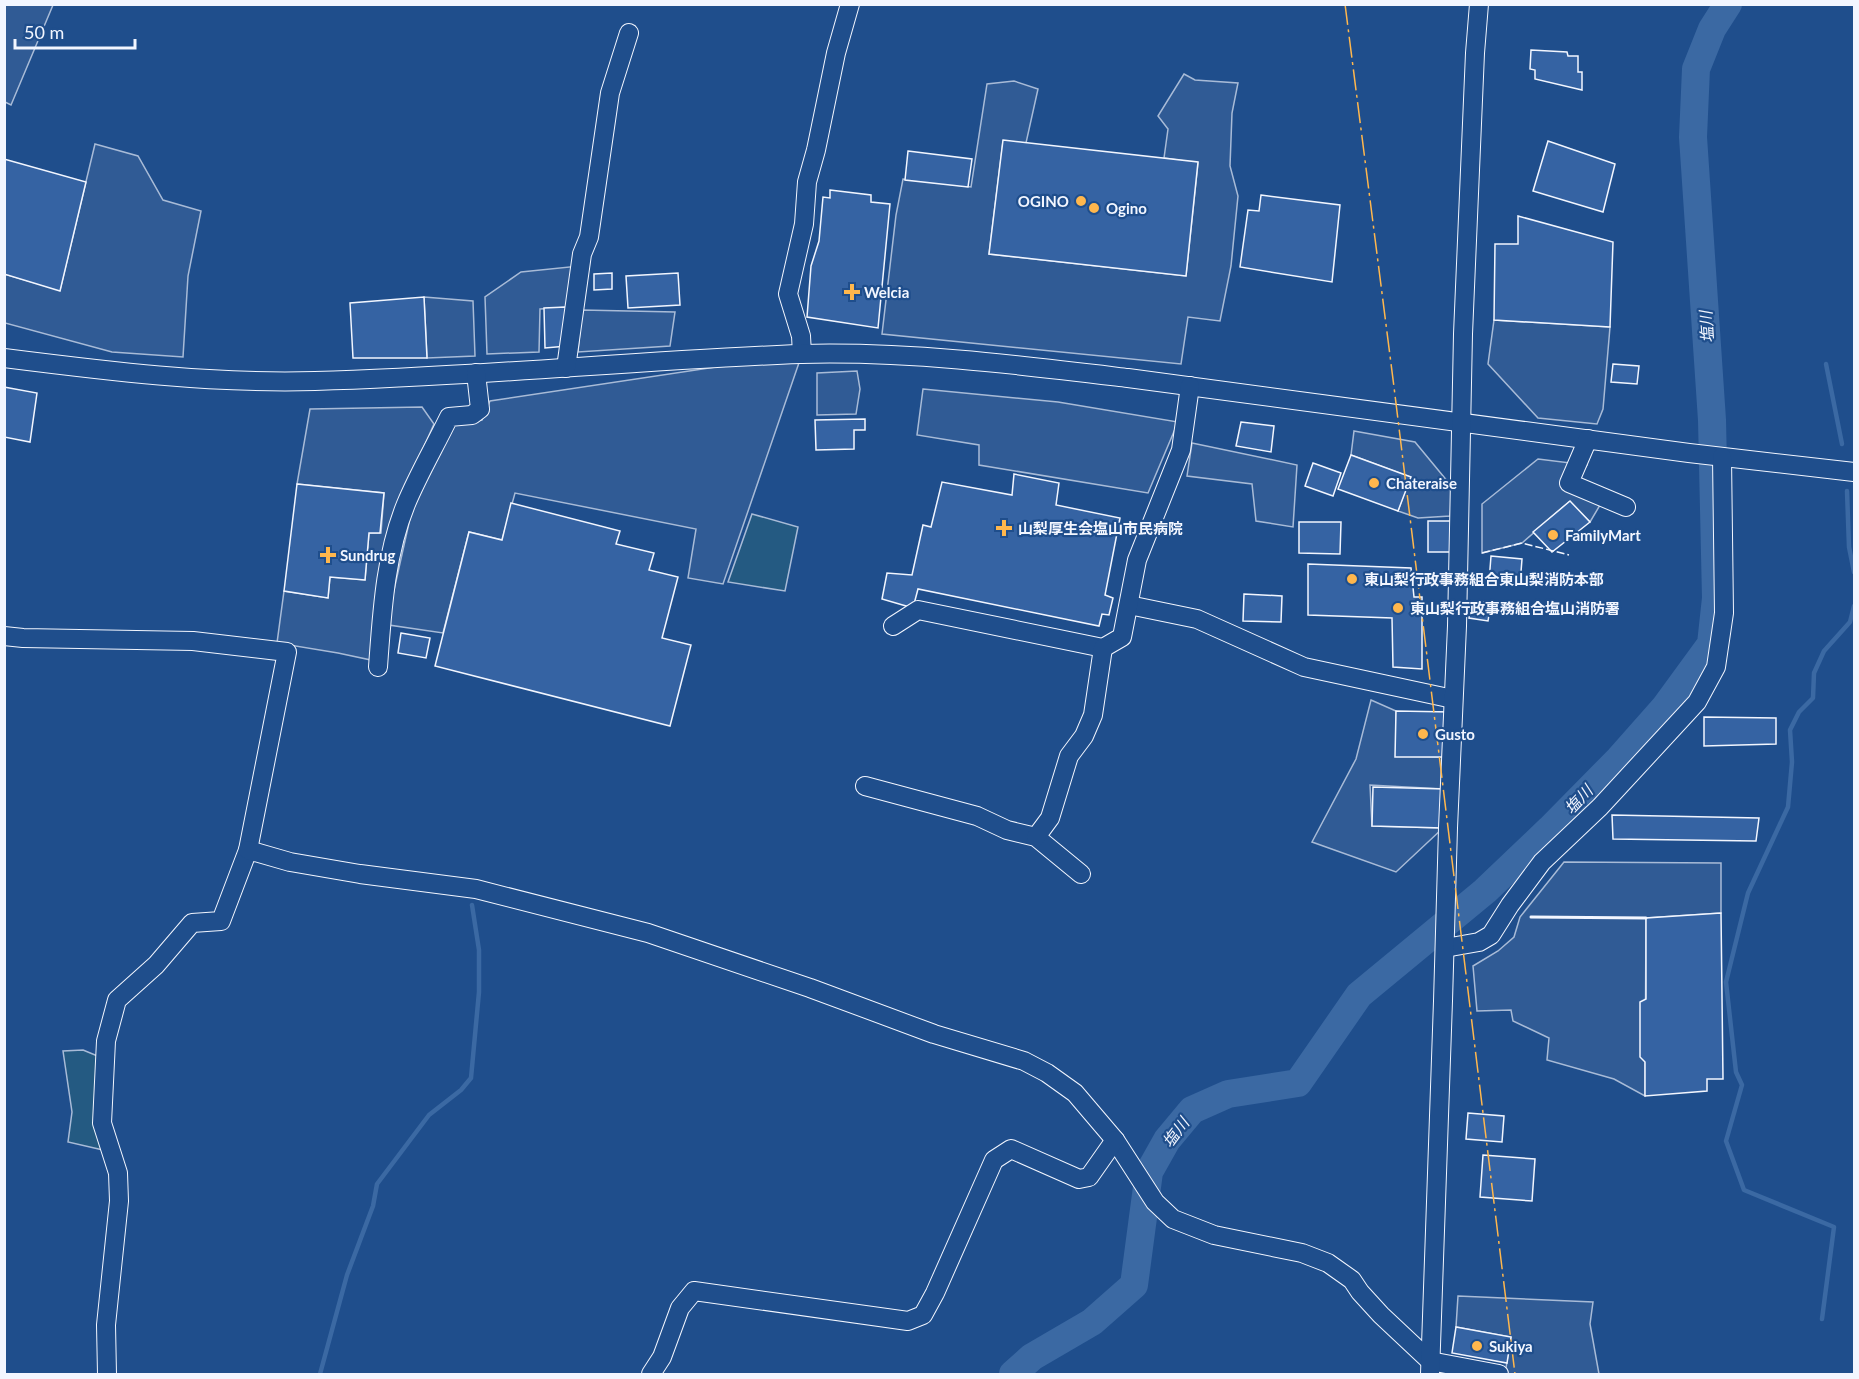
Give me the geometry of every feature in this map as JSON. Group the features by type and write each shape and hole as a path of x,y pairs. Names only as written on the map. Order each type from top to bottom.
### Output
{"street":[{"path":"802,354 801,336 788,294 804,224 807,182 836,53 850,4"},
{"path":"1430,1368 1446,884 1458,626 1463,334 1479,4"},
{"path":"566,368 582,254 590,237 610,93 629,33"},
{"path":"4,358 143,374 268,381 314,381 802,354 905,357 1035,367 1461,421 1689,453 1854,472"},
{"path":"378,667 383,606 394,544 406,505 449,417 472,416 480,409 476,373"},
{"path":"892,626 918,610 1103,648 1122,637 1137,560 1181,450 1190,386"},
{"path":"1588,439 1569,483 1626,507"},
{"path":"1445,948 1479,942 1491,935 1542,862 1600,807 1697,702 1716,667 1724,613 1722,457"},
{"path":"1129,605 1197,619 1304,667 1453,699"},
{"path":"4,636 193,641 287,652 248,850 221,921 192,923 156,965 117,1000 106,1041 102,1123 118,1173 119,1201 106,1325 107,1374"},
{"path":"1036,837 1050,818 1069,756 1084,736 1093,715 1103,648"},
{"path":"865,786 977,816 1007,830 1036,837 1081,874"},
{"path":"248,850 290,862 360,874 476,889 660,937 810,988 934,1034 1024,1061 1047,1073 1075,1093 1115,1140 1155,1202 1173,1219 1214,1235 1302,1253 1328,1263 1353,1280 1360,1292 1430,1368 1499,1374"},
{"path":"651,1374 662,1357 680,1308 694,1291 908,1321 923,1315 994,1160 1011,1149 1079,1179 1089,1177 1115,1140"}],"shaded area":[{"path":"5,4 53,5 11,105 5,102"},
{"path":"1184,74 1195,80 1238,83 1232,113 1230,166 1238,196 1231,266 1220,321 1188,317 1181,364 882,334 896,215 903,179 971,187 987,84 1014,81 1038,89 1026,143 1003,141 989,254 1186,276 1198,163 1164,158 1168,129 1158,116"},
{"path":"95,144 138,156 163,200 201,211 188,276 183,357 112,352 5,323 4,274 60,290"},
{"path":"579,266 570,307 540,309 539,352 487,354 485,297 521,272"},
{"path":"424,297 473,301 475,356 427,358"},
{"path":"582,310 675,312 670,346 578,352"},
{"path":"1494,320 1610,327 1603,409 1597,424 1538,418 1488,364"},
{"path":"802,354 723,584 688,578 696,529 515,493 502,540 469,532 443,633 389,625 392,599 411,514 450,426 482,420 490,401"},
{"path":"857,371 860,389 856,414 817,415 817,373"},
{"path":"923,389 1058,402 1178,422 1148,493 979,465 979,445 917,435"},
{"path":"422,407 434,424 393,516 371,660 277,643 284,591 328,598 330,577 365,580 369,533 381,533 384,493 297,484 310,409"},
{"path":"1354,431 1415,442 1453,488 1450,516 1418,518 1398,511 1410,477 1351,455"},
{"path":"1192,443 1297,465 1293,527 1256,521 1252,484 1187,476"},
{"path":"1538,459 1587,465 1571,489 1603,500 1590,522 1569,502 1522,543 1482,553 1482,504"},
{"path":"752,514 798,527 785,591 728,582"},
{"path":"1371,700 1396,711 1396,756 1450,757 1444,789 1370,785 1372,826 1443,828 1396,872 1312,842 1356,759"},
{"path":"1564,862 1721,863 1721,913 1646,918 1645,1096 1614,1079 1547,1060 1549,1038 1513,1021 1511,1010 1477,1011 1473,966 1498,951 1514,937 1520,917"},
{"path":"83,1050 100,1057 103,1150 68,1142 72,1112 63,1051"},
{"path":"1458,1296 1593,1302 1590,1324 1599,1374 1505,1374 1511,1337 1456,1327"}],"building":[{"path":"1531,50 1567,52 1568,56 1578,56 1578,72 1582,72 1582,90 1535,79 1535,70 1530,69"},
{"name":"Ogino","path":"1003,140 1198,162 1186,276 989,254"},
{"path":"1548,141 1615,164 1603,212 1533,191"},
{"path":"908,151 972,159 968,187 905,180"},
{"path":"4,159 86,182 60,291 4,274"},
{"path":"830,190 871,195 871,202 890,204 878,328 807,317 811,266 819,241 823,197 830,198"},
{"path":"1261,195 1340,205 1332,282 1240,267 1248,210 1259,211"},
{"path":"1518,216 1613,242 1610,327 1494,320 1495,244 1518,244"},
{"path":"612,273 612,289 594,290 594,274"},
{"path":"678,273 680,305 628,308 626,276"},
{"path":"424,297 427,358 353,358 350,303"},
{"path":"566,307 567,346 545,348 544,308"},
{"path":"1613,364 1639,366 1637,384 1611,382"},
{"path":"4,387 37,393 30,442 4,437"},
{"path":"865,419 865,430 854,430 854,449 816,450 815,420"},
{"path":"1241,422 1274,426 1271,452 1236,446"},
{"name":"Chateraise","path":"1351,455 1411,477 1398,511 1338,489"},
{"path":"1313,463 1341,473 1333,496 1305,486"},
{"path":"1014,474 1059,483 1056,505 1120,518 1105,595 1113,598 1109,615 1102,614 1099,626 918,589 913,608 882,599 887,573 912,575 923,525 931,527 942,482 1012,495"},
{"name":"Sundrug","path":"297,484 384,493 380,533 369,533 365,580 330,577 328,598 284,591"},
{"path":"1570,501 1590,522 1552,552 1533,532"},
{"path":"511,503 620,531 616,544 654,553 649,570 678,577 662,638 691,645 670,726 435,666 469,532 502,540"},
{"path":"1428,521 1453,521 1453,552 1428,552"},
{"path":"1299,522 1341,522 1340,554 1299,553"},
{"path":"1491,556 1522,559 1520,585 1489,582"},
{"path":"1308,564 1411,568 1414,597 1422,597 1422,669 1393,667 1392,618 1308,615"},
{"path":"1244,594 1282,596 1281,622 1243,621"},
{"path":"1471,601 1491,603 1488,621 1469,618"},
{"path":"401,633 430,638 426,658 398,653"},
{"name":"Gusto","path":"1396,711 1451,712 1450,757 1395,757"},
{"path":"1704,717 1776,718 1776,744 1704,746"},
{"path":"1373,787 1444,789 1443,828 1372,826"},
{"path":"1612,815 1759,818 1756,841 1613,839"},
{"path":"1721,913 1723,1079 1707,1079 1707,1091 1645,1096 1645,1062 1640,1057 1640,1002 1646,999 1646,918"},
{"path":"1468,1113 1504,1116 1502,1142 1466,1139"},
{"path":"1483,1155 1535,1159 1532,1201 1480,1197"},
{"path":"1456,1327 1511,1337 1507,1363 1452,1353"}],"waterway":[{"name":"塩川","path":"1013,1374 1032,1357 1092,1322 1134,1285 1149,1172 1167,1140 1192,1110 1228,1094 1298,1083 1359,995 1485,891 1550,829 1619,759 1665,707 1711,644 1716,598 1712,420 1693,137 1696,69 1712,29 1728,4"},
{"path":"1826,364 1842,444"},
{"path":"1847,491 1849,547 1854,572"},
{"path":"1822,1319 1834,1227 1744,1190 1726,1141 1742,1085 1736,1072 1726,982 1748,893 1788,807 1792,762 1790,730 1799,712 1813,698 1814,673 1824,651 1850,622 1854,606"},
{"path":"320,1374 347,1275 373,1206 377,1184 429,1115 461,1090 471,1078 479,992 479,950 472,905"}],"fence":[{"path":"1482,553 1522,543 1569,555"}],"wall":[{"path":"1531,917 1646,918"}],"power":[{"path":"1345,4 1515,1374"}],"place":[{"name":"OGINO","path":"1081,201"},
{"name":"Ogino","path":"1094,208"},
{"name":"Welcia","path":"852,292"},
{"name":"Chateraise","path":"1374,483"},
{"name":"山梨厚生会塩山市民病院","path":"1004,528"},
{"name":"FamilyMart","path":"1553,535"},
{"name":"Sundrug","path":"328,555"},
{"name":"東山梨行政事務組合東山梨消防本部","path":"1352,579"},
{"name":"東山梨行政事務組合塩山消防署","path":"1398,608"},
{"name":"Gusto","path":"1423,734"},
{"name":"Sukiya","path":"1477,1346"}]}
